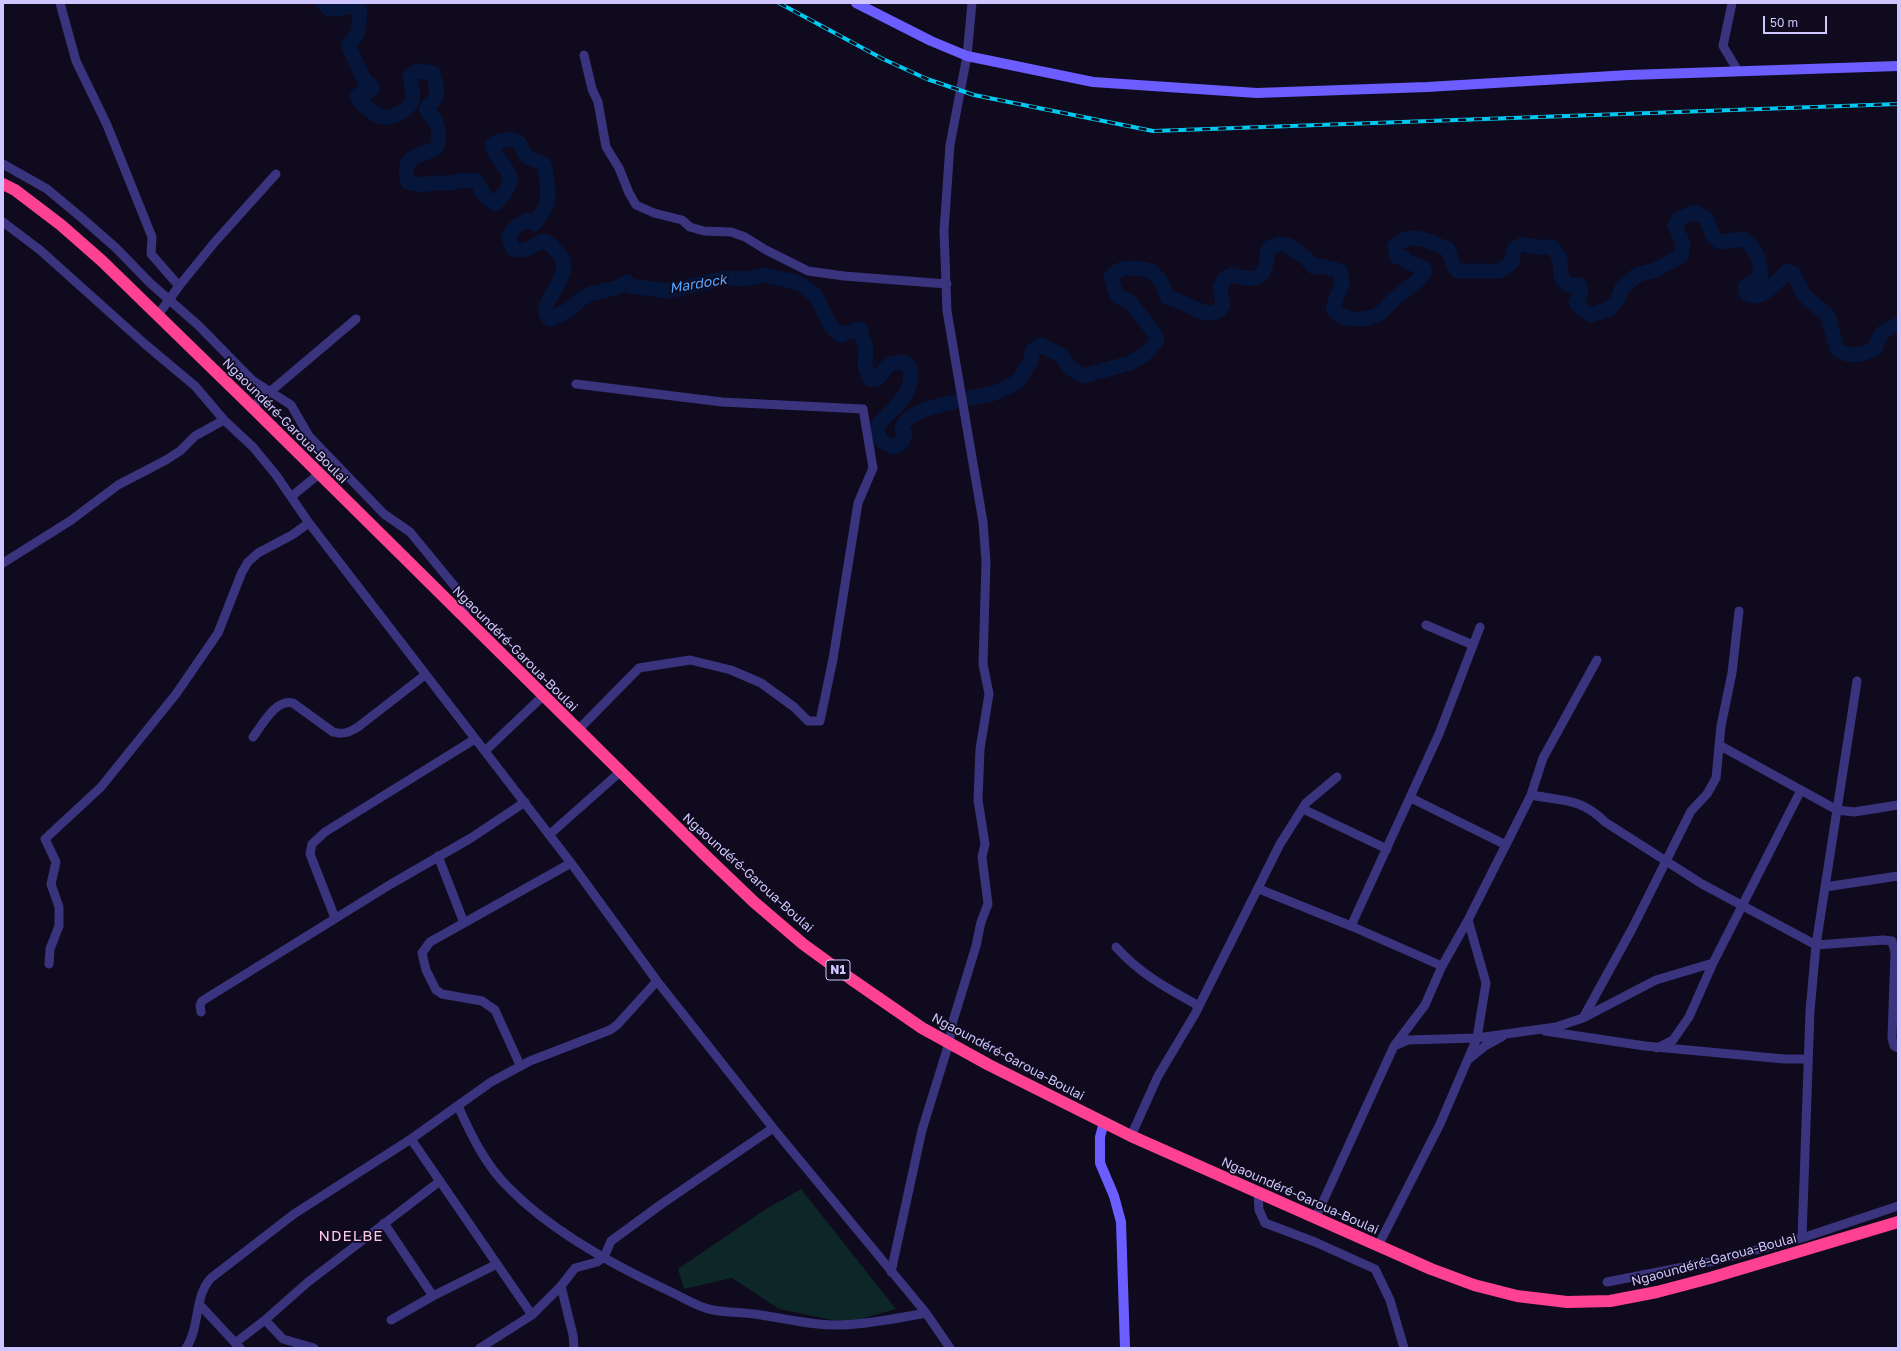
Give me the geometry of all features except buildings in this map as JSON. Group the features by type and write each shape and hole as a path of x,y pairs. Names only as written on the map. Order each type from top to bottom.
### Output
{"highway":[{"name":"Ngaoundéré-Garoua-Boulai","path":"3,184 15,190 61,225 158,315 620,772 754,902 803,944 851,979 922,1028 989,1066 1131,1136 1315,1219 1431,1269 1474,1285 1517,1296 1567,1302 1610,1301 1657,1292 1898,1222"}],"street":[{"path":"60,3 76,61 107,125 152,237 151,254 179,286"},
{"path":"856,3 931,41 967,56 1093,82 1257,93 1427,87 1629,75 1898,66"},
{"path":"891,1272 922,1130 949,1043 953,1021 976,946 981,922 988,904 982,857 985,844 978,800 980,750 988,694 983,664 986,562 982,522 948,311 944,231 950,145 967,56 972,3"},
{"path":"1732,3 1723,46 1738,71"},
{"path":"584,55 592,89 598,102 606,147 619,168 628,192 636,205 654,213 682,220 690,227 704,231 731,232 745,237 766,250 808,271 844,276 947,284"},
{"path":"3,164 46,189 83,218 198,325 252,380 292,406 309,436 384,514 410,532 462,594 466,619"},
{"path":"158,315 179,286 214,244 276,174"},
{"path":"3,222 40,250 146,345 195,386 224,420 253,447 292,496 309,523 371,601 425,675 525,802 657,981 773,1128 926,1313 950,1347"},
{"path":"252,407 268,391 356,319"},
{"path":"576,384 722,402 864,409 873,468 858,503 833,659 820,720 808,721 794,707 760,683 731,670 690,660 639,668 578,730"},
{"path":"3,563 70,521 118,485 166,460 180,451 195,436 224,420"},
{"path":"292,496 319,474"},
{"path":"49,964 50,949 59,926 59,907 51,884 56,862 45,839 101,787 176,694 218,633 242,572 248,562 264,549 292,535 309,523"},
{"path":"1583,1018 1632,930 1691,811 1707,794 1716,778 1721,726 1732,673 1739,611"},
{"path":"1426,625 1472,645"},
{"path":"1351,926 1411,798 1439,734 1472,645 1480,628"},
{"path":"1315,1219 1394,1046 1425,1005 1442,966 1468,920 1531,795 1543,758 1597,660"},
{"path":"253,737 279,705 288,702 293,703 333,732 339,734 346,733 358,727 425,675"},
{"path":"1802,1238 1808,1059 1816,945 1857,681"},
{"path":"485,751 543,696"},
{"path":"335,918 310,854 312,844 338,824 475,739"},
{"path":"1719,745 1837,810 1854,812 1898,805"},
{"path":"549,834 620,772"},
{"path":"1131,1136 1158,1076 1199,1006 1259,889 1280,844 1306,803 1337,777"},
{"path":"1657,1048 1673,1040 1689,1017 1713,963 1800,790"},
{"path":"1531,795 1567,800 1593,810 1605,822 1702,884 1816,945 1883,940 1892,941 1895,952 1894,1046 1898,1048"},
{"path":"1411,798 1506,845"},
{"path":"201,1012 200,1005 202,1001 335,918 438,856 471,838 525,802"},
{"path":"1303,809 1387,849"},
{"path":"438,856 464,924"},
{"path":"520,1065 495,1010 482,1001 442,994 436,990 426,970 422,953 430,942 571,863"},
{"path":"1825,887 1898,876"},
{"path":"1259,889 1351,926 1442,966"},
{"path":"1378,1246 1440,1124 1477,1038 1486,983 1468,920"},
{"path":"1116,946 1131,963 1158,983 1199,1006"},
{"path":"1394,1046 1408,1040 1477,1038 1556,1027 1583,1018 1656,980 1713,963"},
{"path":"186,1348 193,1332 199,1304 206,1283 217,1273 294,1214 411,1139 491,1082 520,1065 574,1042 610,1030 633,1009 657,981"},
{"path":"1534,1029 1657,1048 1784,1059 1808,1059"},
{"path":"1469,1059 1485,1046 1508,1033"},
{"path":"458,1106 471,1134 488,1162 508,1188 562,1230 604,1257 663,1288 712,1310 760,1314 822,1325 842,1325 926,1313"},
{"path":"1104,1122 1100,1137 1100,1163 1114,1196 1121,1222 1125,1348"},
{"path":"480,1348 532,1315 561,1286 575,1268 598,1262 604,1257 611,1241 756,1138 773,1128"},
{"path":"411,1139 532,1315"},
{"path":"199,1304 238,1346 308,1282 440,1181"},
{"path":"1258,1192 1260,1210 1265,1223 1315,1242 1375,1269 1390,1300 1404,1348"},
{"path":"1608,1282 1714,1261 1802,1238 1898,1206"},
{"path":"384,1223 432,1296"},
{"path":"1841,1224 1856,1234"},
{"path":"391,1320 432,1296 497,1264"},
{"path":"561,1286 573,1335 574,1348"},
{"path":"265,1320 283,1339 314,1348"}],"green space":[{"path":"801,1189 896,1309 847,1323 779,1309 732,1278 684,1289 678,1269 766,1209"}],"waterway":[{"name":"Mardock","path":"323,3 329,9 342,9 348,4 360,11 356,36 349,43 349,47 365,82 371,85 372,88 367,94 363,92 357,96 358,99 372,112 383,117 391,117 404,111 412,101 413,97 410,76 417,71 433,73 437,92 435,99 426,109 436,122 439,134 438,142 435,149 416,156 408,163 406,174 408,182 420,185 451,183 463,180 477,181 487,198 496,203 505,192 510,178 492,145 505,140 516,141 519,143 525,155 544,164 548,190 546,205 535,224 528,220 514,229 509,237 513,249 519,250 529,248 544,241 547,242 558,253 563,262 563,271 560,280 546,306 546,313 550,319 569,310 581,299 590,294 616,288 627,282 626,284 630,286 668,291 726,278 745,279 764,275 801,284 815,295 830,325 840,335 860,329 866,349 865,366 870,379 874,380 879,378 891,364 904,362 909,367 911,376 906,393 896,407 877,426 880,440 893,447 898,445 905,434 902,430 904,424 915,414 940,405 954,402"},
{"name":"Mardock","path":"969,398 992,394 1012,385 1019,380 1031,361 1032,351 1040,345 1061,355 1070,368 1083,376 1130,363 1145,354 1157,341 1156,337 1130,302 1117,296 1111,277 1119,270 1135,268 1151,271 1160,280 1168,298 1182,302 1197,310 1212,313 1218,311 1223,305 1220,288 1224,279 1232,275 1248,278 1261,275 1267,262 1269,248 1279,244 1287,245 1306,258 1314,267 1321,266 1340,271 1342,285 1334,304 1334,310 1343,317 1356,319 1369,318 1380,313 1415,282 1425,271 1424,268 1407,262 1403,257 1397,257 1395,246 1408,238 1421,239 1448,249 1454,267 1458,271 1500,271 1512,262 1514,249 1523,244 1536,247 1552,247 1560,258 1561,277 1568,285 1579,285 1581,293 1576,302 1579,307 1590,315 1609,309 1618,299 1622,288 1637,275 1655,270 1681,256 1683,243 1675,225 1679,219 1694,212 1706,218 1713,236 1720,242 1743,239 1752,246 1759,260 1761,277 1745,287 1747,294 1753,296 1764,293 1787,271 1793,273 1804,295 1828,316 1837,349 1842,352 1856,355 1875,349 1878,339 1882,333 1898,325"}],"railway":[{"path":"779,3 883,59 927,79 974,95 1153,131 1898,104"}],"district":[{"name":"NDELBE","path":"351,1236"}]}
